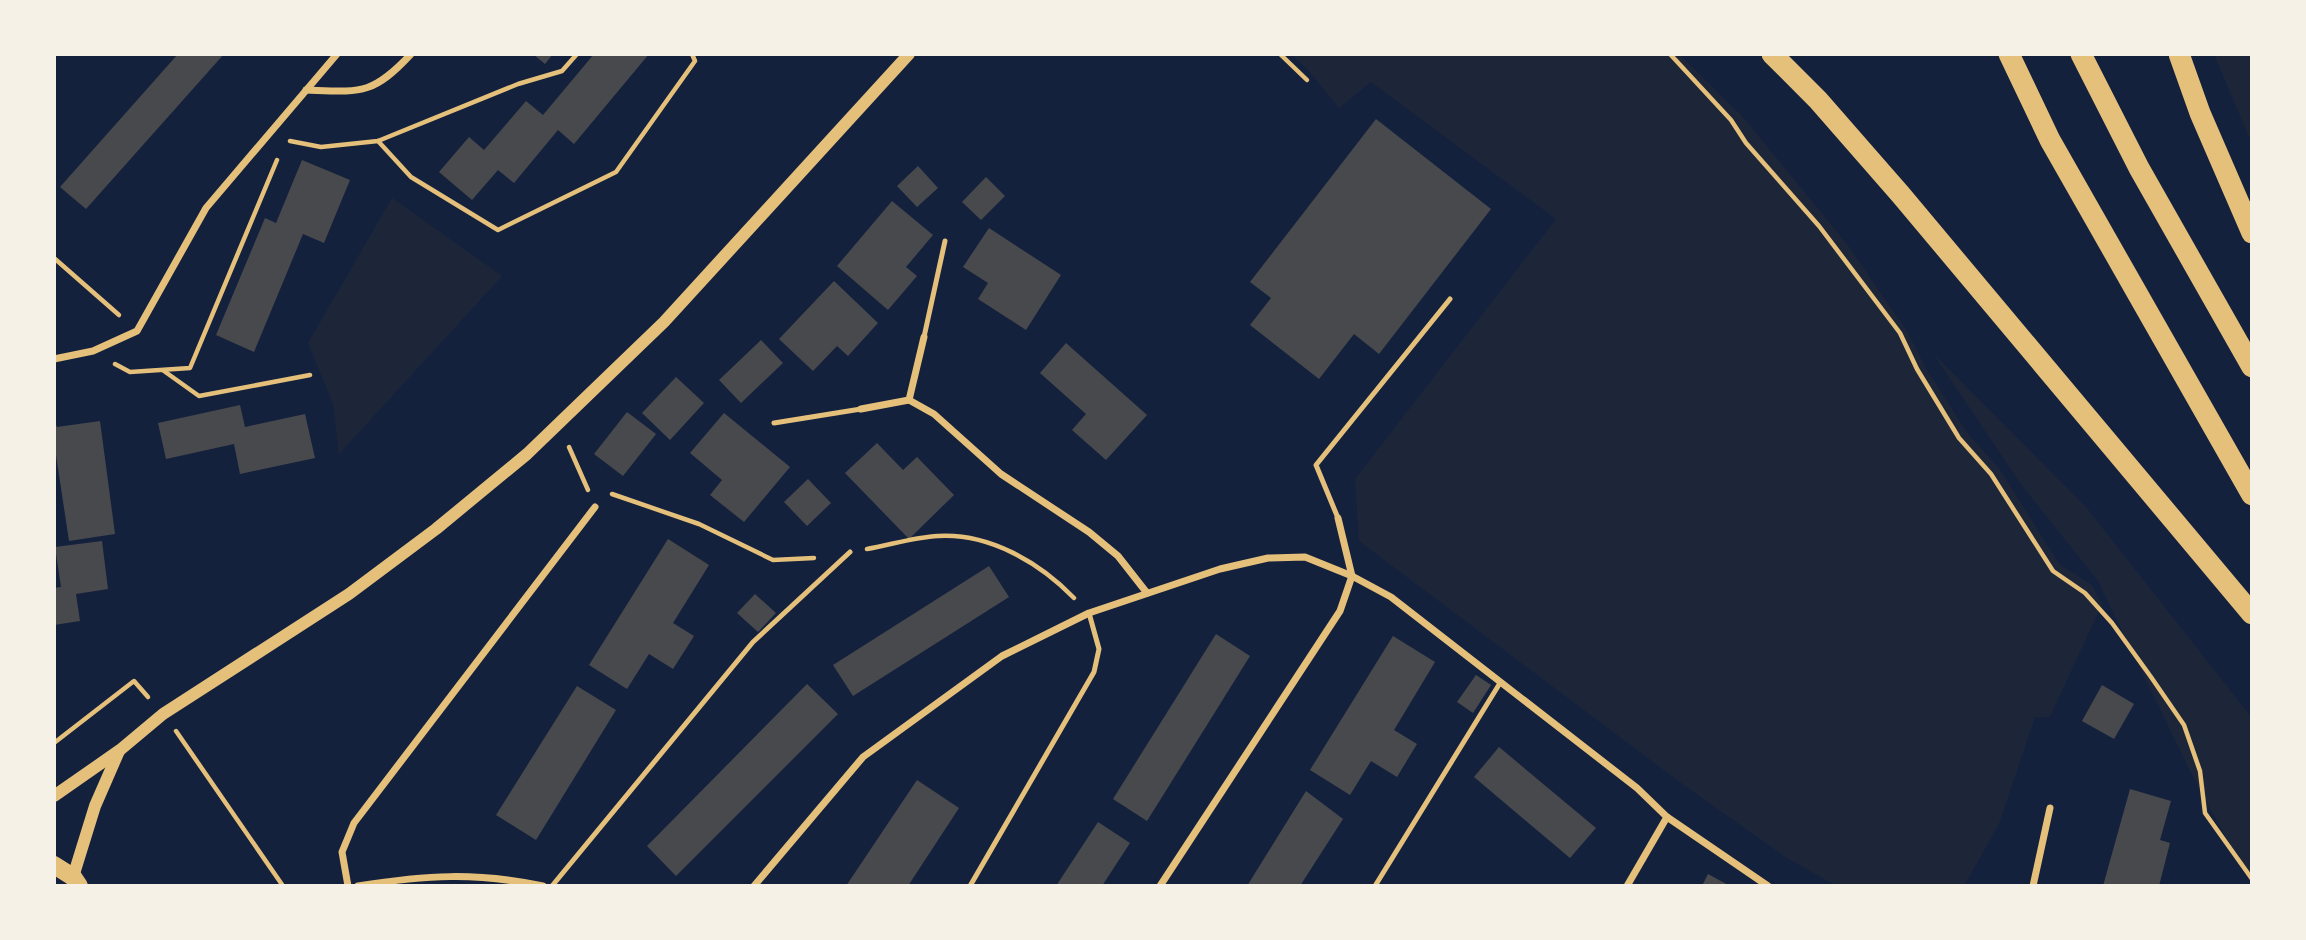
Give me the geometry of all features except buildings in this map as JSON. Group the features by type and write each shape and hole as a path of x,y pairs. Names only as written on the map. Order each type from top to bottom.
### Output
{"highway":[{"path":"1772,54 1818,100 1901,195 2252,614"},
{"path":"2009,54 2050,140 2252,495"},
{"path":"2081,54 2139,168 2252,367"},
{"path":"2179,54 2200,113 2252,233"}],"main road":[{"path":"54,865 76,881"}],"street":[{"path":"54,359 93,351 136,331 206,208 276,122 337,54"},
{"path":"306,90 357,92 384,82 411,54"},
{"path":"54,796 120,750 163,714 349,594 436,529 559,424 664,322 909,54"},
{"path":"909,400 924,337"},
{"path":"861,409 909,400 934,415 1001,474 1089,532 1118,556 1147,593"},
{"path":"348,886 342,852 354,823 596,508"},
{"path":"1160,886 1340,611 1352,576 1338,519"},
{"path":"754,886 863,757 1002,656 1089,613 1220,569 1268,558 1304,557 1352,576 1391,597 1637,788 1667,817 1768,886"},
{"path":"76,881 96,806 120,750"},
{"path":"2034,886 2050,808"},
{"path":"1627,886 1667,817"},
{"path":"358,886 416,877 494,876 543,886"}],"lane":[{"path":"924,337 945,241"},
{"path":"1338,519 1316,465 1450,299"},
{"path":"775,423 861,409"},
{"path":"552,886 753,642 850,552"},
{"path":"970,886 1094,672 1099,649 1089,613"},
{"path":"1375,886 1500,683"}],"path":[{"path":"283,144 292,140 321,147 378,141 517,84 562,71 577,54"},
{"path":"378,141 411,177 498,230 615,172 695,61 692,54"},
{"path":"1280,54 1307,80"},
{"path":"1670,54 1731,120 1746,142 1819,226 1900,333 1917,369 1959,438 1999,485 2053,571 2085,593 2112,623 2151,677 2184,726 2200,771 2204,813 2252,878"},
{"path":"93,351 130,372 190,368 283,144 276,122"},
{"path":"54,258 136,331"},
{"path":"163,370 199,396 310,375"},
{"path":"559,424 596,508"},
{"path":"54,743 134,681 163,714 283,886"}],"shaded area":[{"path":"1291,54 1679,54 1743,117 1847,244 1907,331 1925,367 1968,434 1999,468 2059,564 2092,585 2102,604 2050,717 2035,717 1999,824 1964,886 1836,886 1784,856 1677,780 1359,541 1355,479 1556,219 1371,82 1339,108"},
{"path":"2214,54 2252,54 2252,144"},
{"path":"392,198 502,276 339,454 333,404 308,343"},
{"path":"1932,352 2086,507 2252,718 2252,886 2187,765 2098,581 2020,483"}]}
